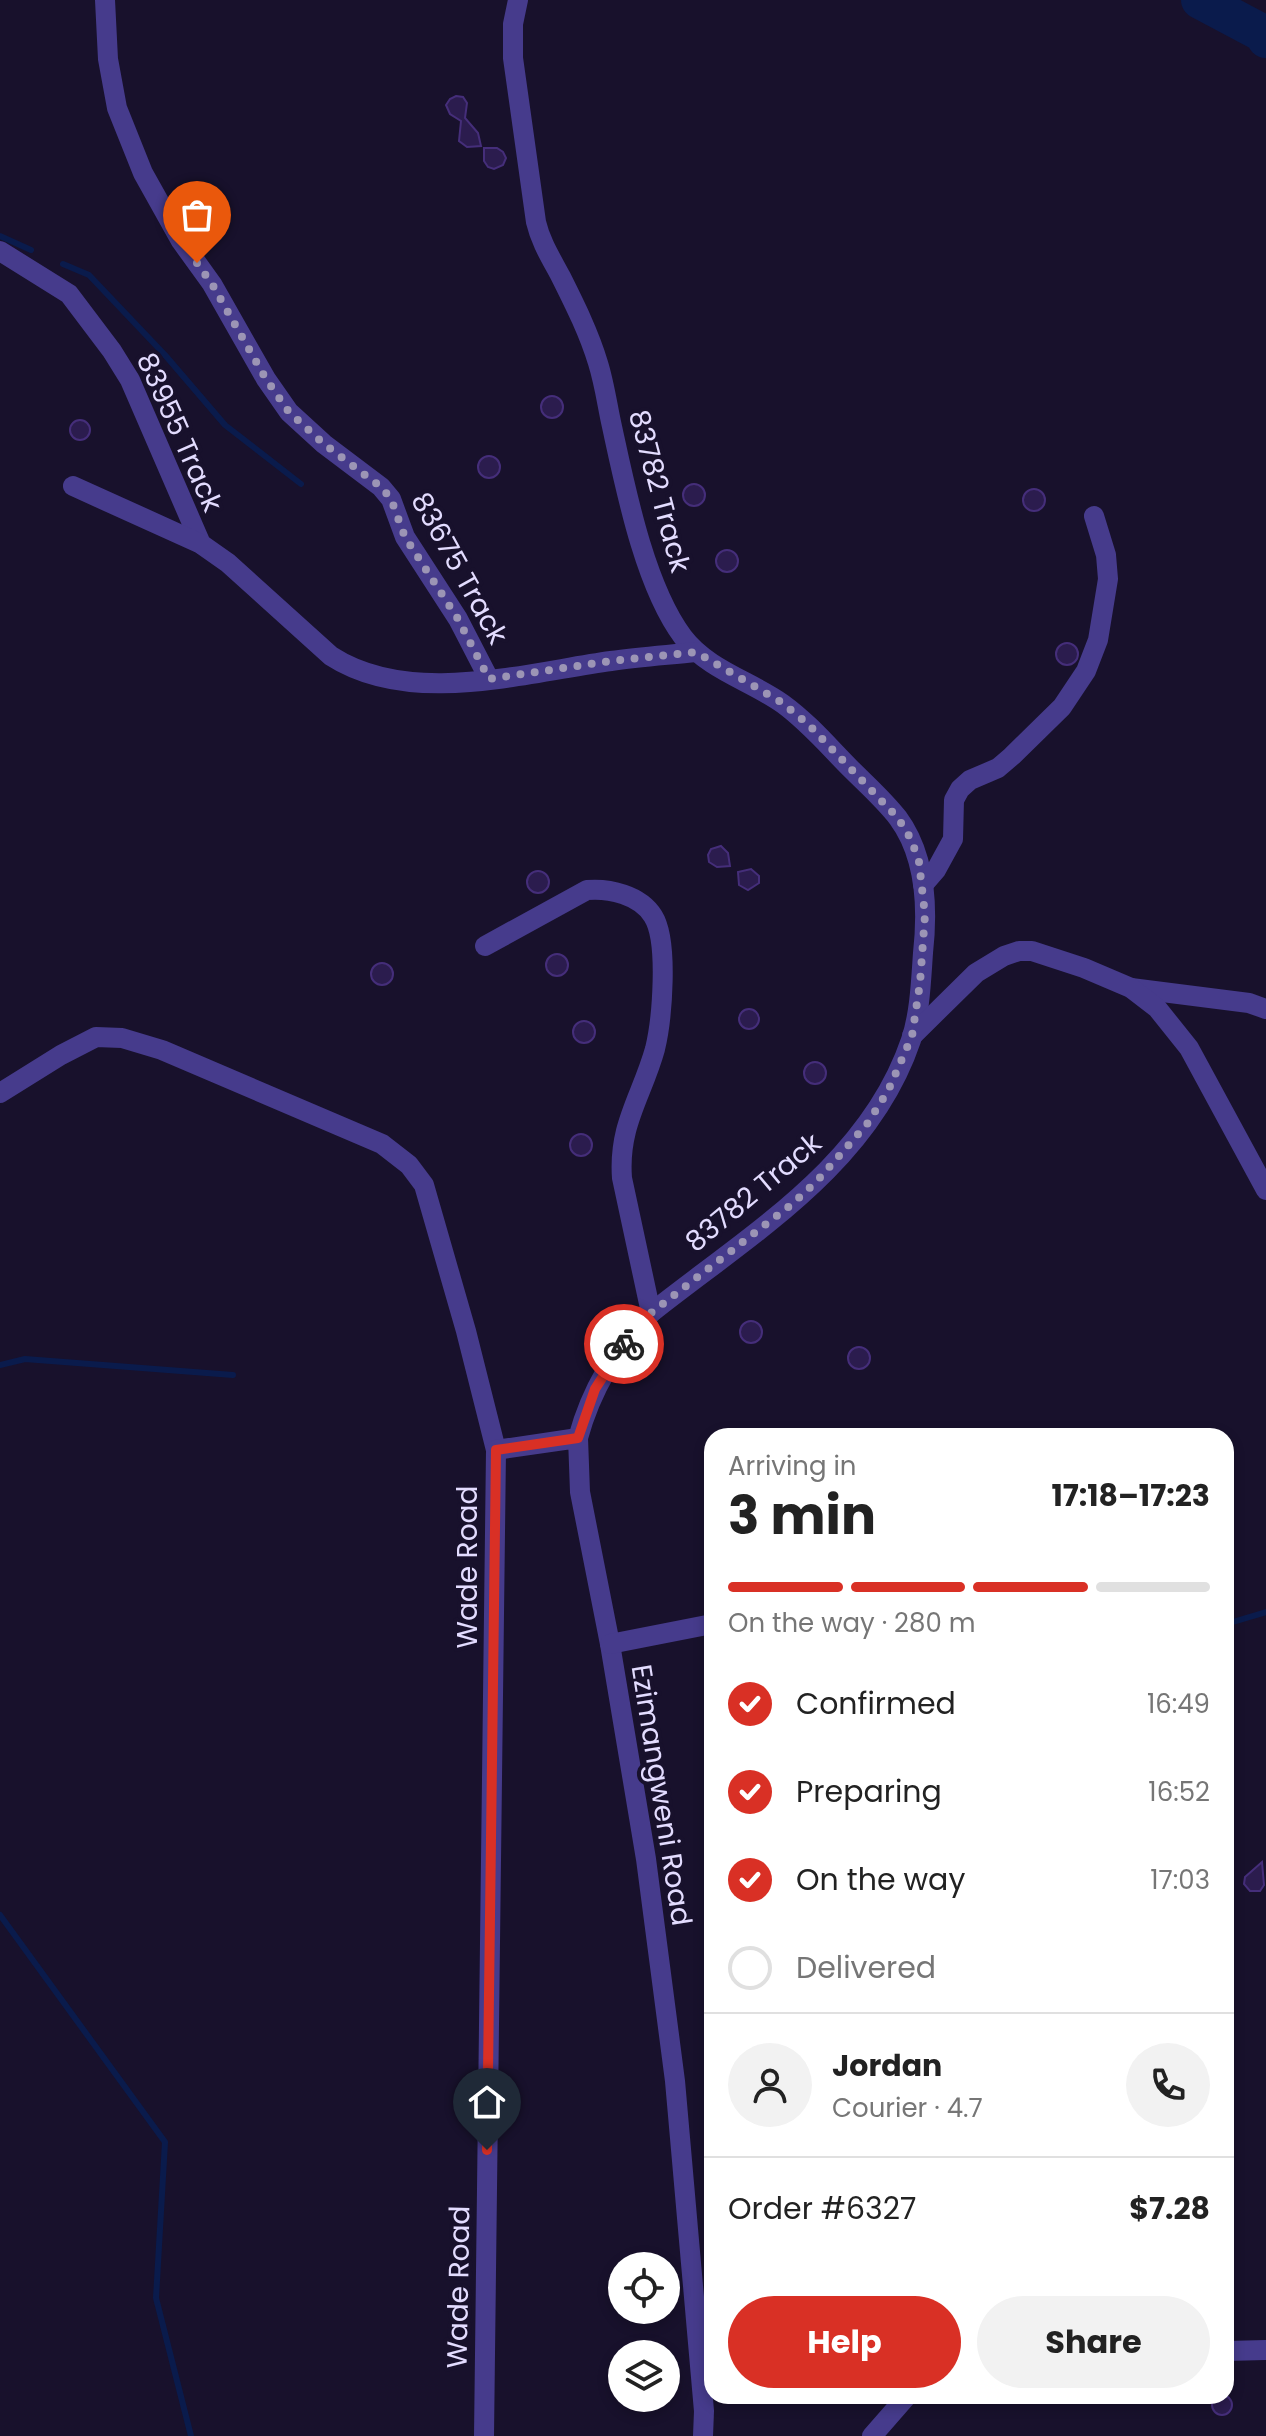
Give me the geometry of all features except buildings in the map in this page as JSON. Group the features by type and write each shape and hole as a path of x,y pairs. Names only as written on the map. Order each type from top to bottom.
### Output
{"street":[{"name":"83675 Track","path":"105,0 108,59 117,108 143,173 181,241 212,284 266,379 289,412 324,444 381,487 391,499 405,537 458,619 489,679"},
{"name":"83782 Track","path":"518,0 513,24 515,84 540,240 581,317 599,365 617,450 650,575 673,621 696,652 781,702 808,724 898,818 911,839 923,885 925,935 912,1036 888,1091 867,1124 835,1163 792,1204 651,1313 633,1331 595,1389 578,1438"},
{"name":"83955 Track","path":"0,251 69,294 112,351 130,380 201,544"},
{"path":"73,486 201,544 228,563 292,624 347,666 372,676 424,683 489,679 696,652"},
{"path":"923,885 936,870 953,839 954,800 960,789 970,780 998,768 1012,756 1062,707 1086,671 1098,640 1108,579 1106,555 1094,516"},
{"path":"485,946 587,890 603,889 621,894 638,902 653,916 660,937 663,974 660,1020 654,1049 627,1125 621,1160 622,1178 651,1313"},
{"path":"912,1036 976,973 1019,951 1032,951 1084,968 1131,988 1157,1008 1189,1048 1266,1190"},
{"path":"1131,988 1257,1006 1266,990"},
{"name":"Wade Road","path":"0,1093 96,1037 122,1038 162,1050 382,1144 409,1165 424,1185 496,1450 484,2436"},
{"path":"496,1450 578,1438"},
{"name":"Ezimangweni Road","path":"578,1438 580,1492 610,1644 646,1859 704,2324"},
{"path":"610,1644 704,1626"},
{"path":"1234,2351 1266,2350"},
{"name":"Ezimangweni Road","path":"703,2436 704,2404"},
{"path":"872,2436 900,2404"}],"waterway":[{"path":"1200,0 1264,34 1266,39"},
{"path":"0,236 31,250"},
{"path":"63,264 89,275 165,355 225,425 301,484"},
{"path":"0,1365 25,1359 233,1375"},
{"path":"1234,1622 1266,1612"},
{"path":"0,1915 165,2142 156,2298 191,2436"}],"way so far":[{"path":"197,263 289,412 324,444 381,487 391,499 405,537 458,619 489,679 696,652 781,702 808,724 898,818 911,839 923,885 925,935 912,1036 888,1091 867,1124 817,1181 792,1204 651,1313 624,1344"}],"route":[{"path":"487,2150 496,1450 578,1438 595,1389 624,1344"}]}
